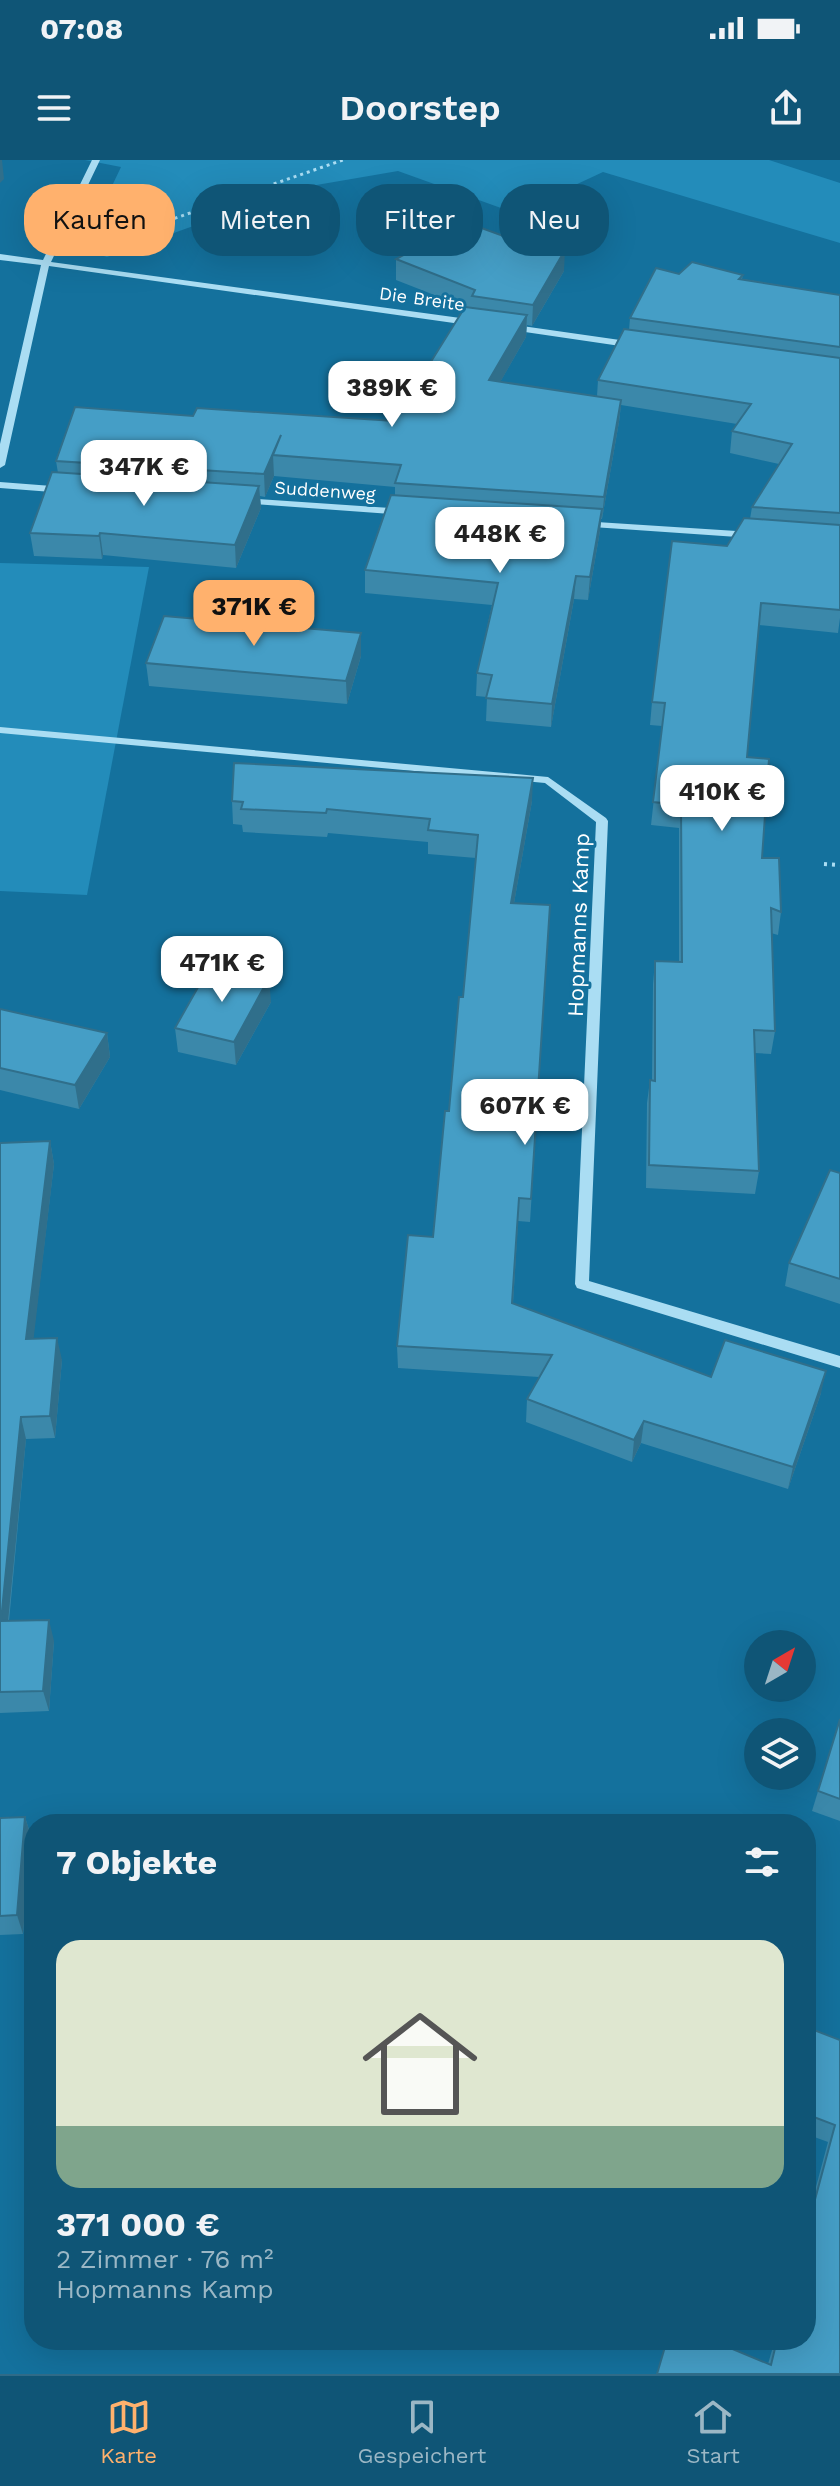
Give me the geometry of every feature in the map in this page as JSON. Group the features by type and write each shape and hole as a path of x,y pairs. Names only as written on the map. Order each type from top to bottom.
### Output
{"street":[{"path":"0,465 46,263 96,160"},
{"name":"Die Breite","path":"0,257 646,347"},
{"path":"0,485 79,490"},
{"name":"Suddenweg","path":"237,501 410,513"},
{"path":"568,523 758,536"},
{"name":"Hopmanns Kamp","path":"0,730 548,780 602,821 582,1284 840,1362"}],"path":[{"path":"175,219 343,160"},
{"path":"824,864 840,865"}],"shaded area":[{"path":"85,160 769,160 840,183 840,243 603,172 577,184 499,184 499,207 483,202 483,184 434,184 398,171 322,184 191,184 191,227 175,233 175,184 113,184 121,167"},
{"path":"0,563 149,567 87,895 0,891"}],"building":[{"path":"483,229 499,234 499,256 562,256 533,305 472,296 475,290 396,259 402,256 483,256"},
{"path":"692,262 743,275 739,279 840,295 840,347 630,318 656,268 679,274"},
{"path":"465,307 527,315 489,380 621,400 604,497 395,483 401,465 273,455 281,435 264,474 56,461 75,407 193,416 197,408 394,421"},
{"path":"624,329 840,358 840,513 752,507 792,444 732,431 751,404 598,380"},
{"path":"52,472 259,486 235,545 100,533 99,536 30,533"},
{"path":"391,495 602,509 590,577 576,576 552,704 486,698 492,675 477,673 498,583 365,570"},
{"path":"744,518 840,525 840,610 761,603 747,757 769,759 762,858 779,858 781,912 771,908 775,1031 754,1030 759,1171 649,1165 650,1080 655,1081 655,961 682,962 681,805 653,802 665,703 652,702 672,541 727,546"},
{"path":"164,616 361,633 346,681 146,663"},
{"path":"234,763 533,778 511,903 550,905 531,1199 519,1198 512,1303 711,1377 725,1340 826,1371 793,1467 644,1421 634,1440 527,1399 552,1355 397,1346 408,1235 433,1237 459,997 463,997 478,835 428,830 430,819 327,809 326,813 241,809 243,802 232,801"},
{"path":"210,966 269,978 234,1042 175,1028"},
{"path":"0,1009 107,1033 75,1085 0,1068"},
{"path":"50,1141 26,1339 57,1338 50,1416 21,1417 1,1621 49,1620 43,1691 0,1692 0,1143"},
{"path":"830,1170 840,1173 840,1279 789,1263"},
{"path":"840,1719 840,1799 818,1791"},
{"path":"24,1817 17,1915 0,1916 0,1818"},
{"path":"816,2031 840,2040 840,2374 657,2374 664,2350 735,2350 771,2365 775,2350 816,2350 816,2196 835,2125 816,2118"}]}
